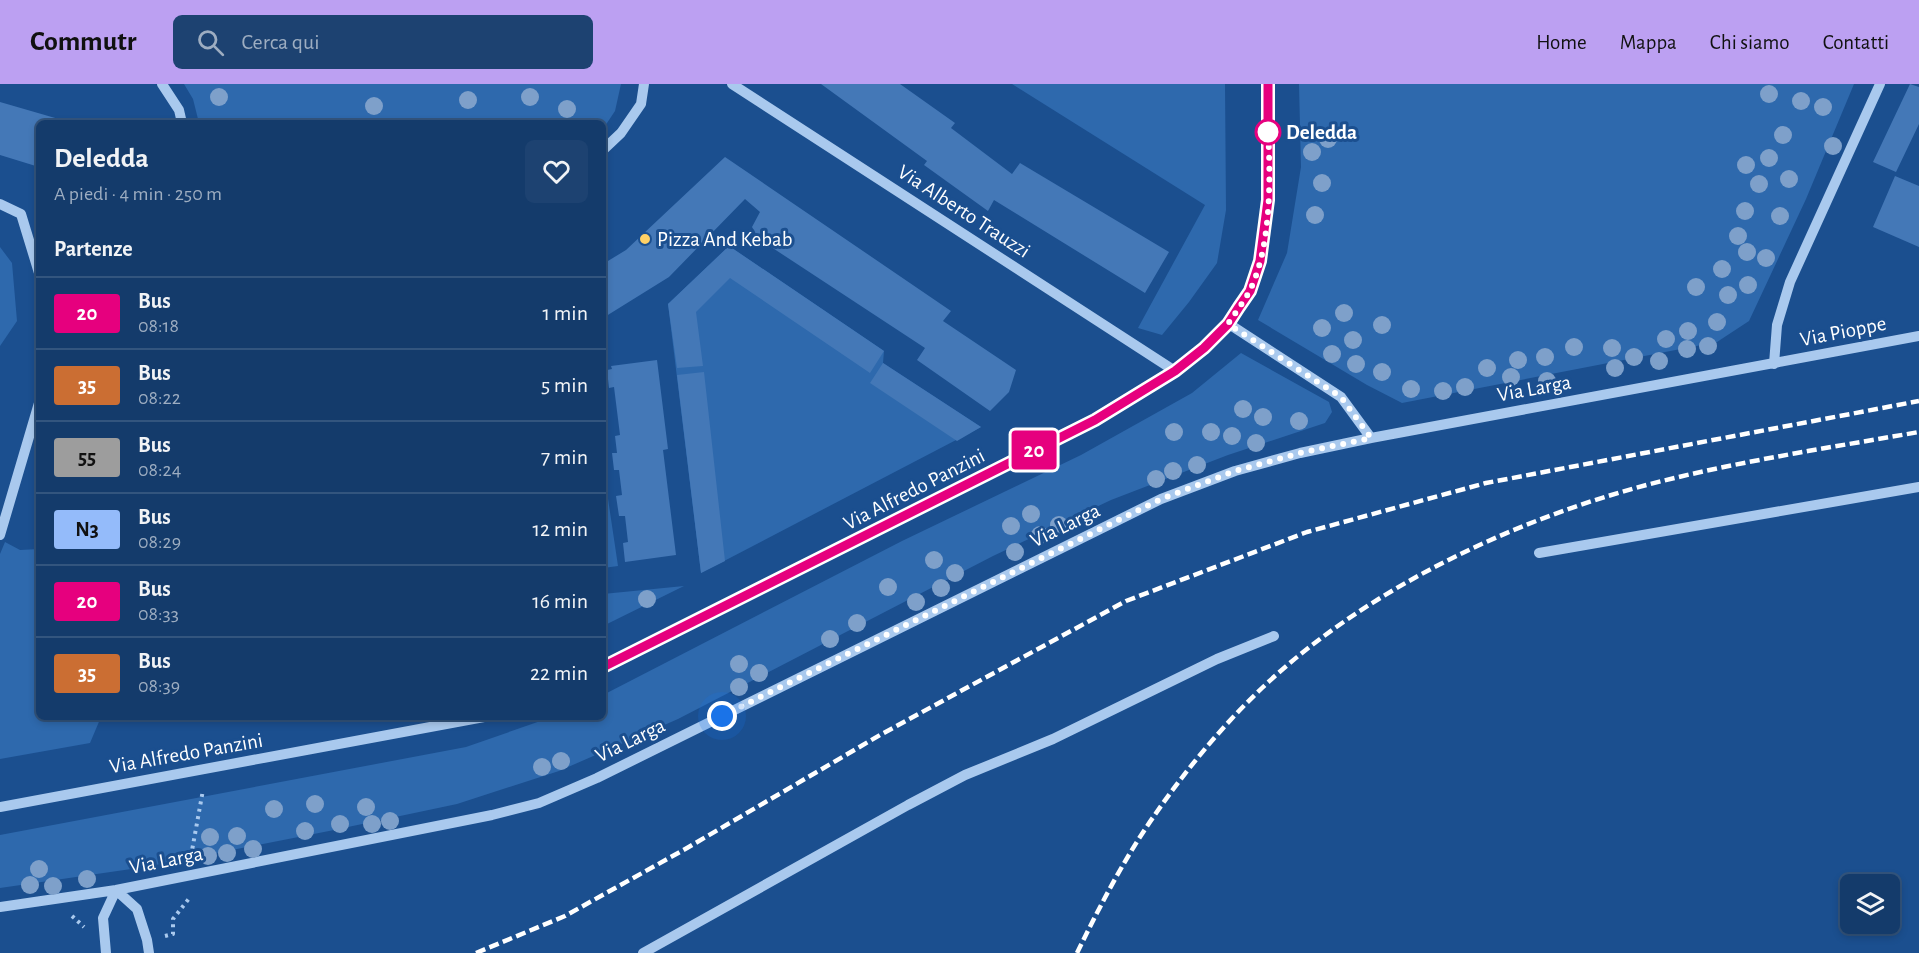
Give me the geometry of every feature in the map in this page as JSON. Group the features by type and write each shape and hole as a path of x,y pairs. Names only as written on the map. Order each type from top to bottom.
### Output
{"street":[{"path":"162,84 179,110 181,120"},
{"path":"606,147 621,133 641,104 644,84"},
{"name":"Via Alberto Trauzzi","path":"732,84 1175,371"},
{"name":"Via Alfredo Panzini","path":"606,665 1095,420 1175,371 1204,348 1228,324 1250,291 1260,261 1268,200 1268,84"},
{"path":"1774,364 1777,325 1790,282 1880,84"},
{"path":"0,204 21,214 36,263"},
{"path":"1228,324 1341,397 1371,438"},
{"name":"Via Pioppe","path":"1774,364 1919,336"},
{"name":"Via Larga","path":"116,890 492,815 539,803 597,778 1161,499 1235,471 1300,453 1371,438 1774,364"},
{"path":"0,536 36,413"},
{"path":"1539,553 1919,487"},
{"path":"643,953 956,780 1053,739 1217,659 1274,636"},
{"name":"Via Alfredo Panzini","path":"0,807 468,720"},
{"path":"0,907 116,890"},
{"name":"Via Larga","path":"106,953 103,918 116,890"},
{"name":"Via Larga","path":"116,890 137,909 147,940 148,953"}],"path":[{"path":"69,914 85,928"}],"shaded area":[{"path":"184,84 621,84 615,111 606,124 606,120 198,120 193,99"},
{"path":"1012,84 1225,84 1226,210 1217,263 1162,335 1138,328 1205,205"},
{"path":"1299,84 1854,84 1806,199 1749,321 1717,342 1402,403 1367,385 1258,320 1287,253 1301,167"},
{"path":"729,246 884,351 883,363 981,427 701,573 668,304"},
{"path":"0,247 12,263 17,321 0,346"},
{"path":"1241,353 1329,402 1332,412 1325,423 1228,455 1111,500 993,556 678,719 559,771 457,804 329,831 145,867 0,888 0,835 466,747 543,720 606,720 606,693 902,541 1081,455 1192,393"},
{"path":"606,485 618,566 606,568"},
{"path":"5,542 20,550 36,549 36,720 100,720 90,743 0,759 0,554"},
{"path":"684,586 606,625 606,594"}],"building":[{"path":"821,84 900,84 955,123 951,128 1012,174 1020,163 1169,252 1145,293 994,200 988,211 924,165 927,161"},
{"path":"1910,84 1919,87 1919,124 1896,172 1873,162"},
{"path":"0,102 62,120 36,120 36,166 0,155"},
{"path":"725,157 951,311 943,321 1016,370 1009,392 990,411 917,360 925,348 759,239 752,227 760,212 745,199 669,277 606,316 606,262 626,250"},
{"path":"1895,176 1919,186 1919,247 1873,227"},
{"path":"729,246 884,351 870,373 730,278 696,312 703,366 677,368 668,304"},
{"path":"657,360 668,449 663,450 676,555 625,562 623,543 628,542 625,516 619,516 616,496 622,495 619,470 614,470 612,453 617,453 615,436 620,435 614,387 609,388 607,370 612,369 611,366"},
{"path":"883,363 981,427 957,441 870,383"},
{"path":"704,372 725,561 701,573 677,375"}],"railway":[{"path":"476,953 565,916 687,848 880,735 1126,601 1307,532 1486,483 1919,401"},
{"path":"1077,953 1113,883 1143,832 1178,782 1218,733 1262,688 1304,652 1349,618 1398,587 1501,535 1609,496 1662,481 1726,467 1919,432"}],"bus line":[{"name":"20","path":"606,665 1095,420 1175,371 1204,348 1228,324 1250,291 1260,261 1268,200 1268,84"}],"place":[{"name":"Deledda","path":"1268,132"},
{"name":"Pizza And Kebab","path":"645,239"}],"route":[{"path":"722,716 1161,499 1235,471 1300,453 1371,438 1341,397 1228,324 1250,291 1260,261 1268,200 1268,132"}]}
